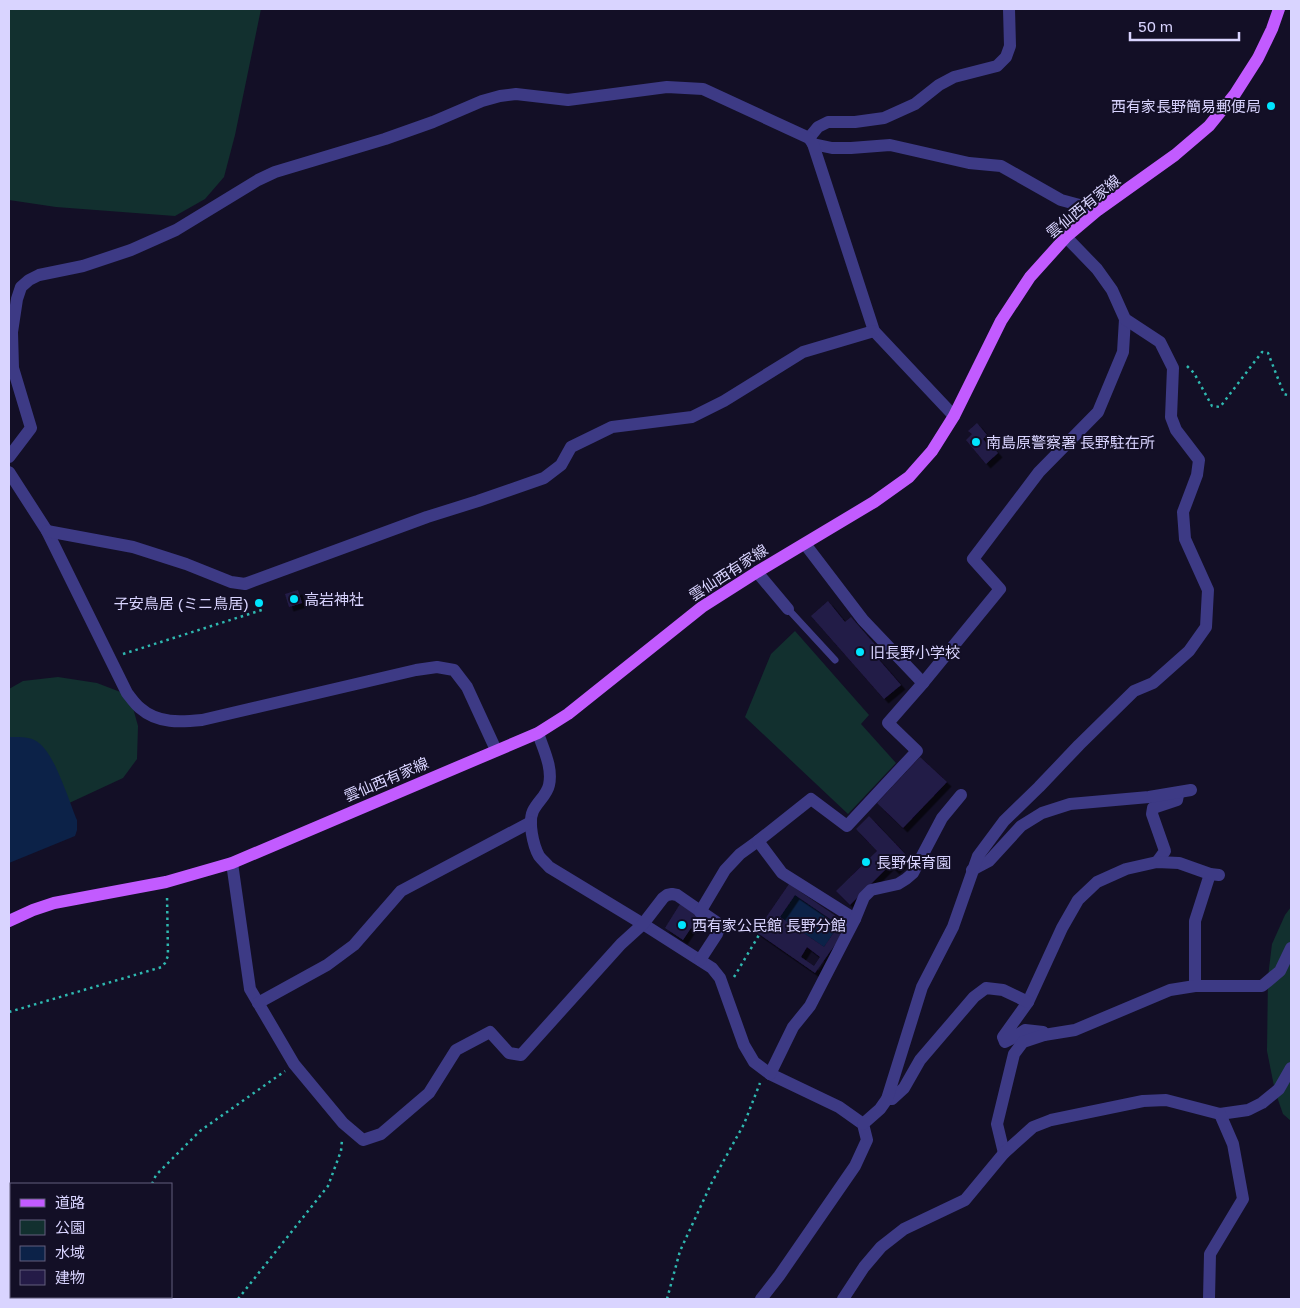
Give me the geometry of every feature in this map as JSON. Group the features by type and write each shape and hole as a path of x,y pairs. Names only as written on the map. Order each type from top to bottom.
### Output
{"main road":[{"name":"雲仙西有家線","path":"9,921 32,910 54,903 166,882 232,863 538,733 568,714 702,606 874,502 909,477 932,451 954,416 1001,321 1030,277 1066,237 1098,210 1175,155 1209,126 1235,94 1258,58 1279,9"}],"street":[{"path":"954,416 874,331 811,141 818,127 828,122 855,122 884,118 915,104 939,85 954,77 997,66 1006,57 1010,46 1009,9"},
{"path":"9,457 31,428 13,368 12,332 13,299 28,280 39,275 83,266 131,250 176,230 274,172 385,139 433,122 482,101 500,96 516,94 568,100 667,87 703,89 811,141 832,148 890,145 968,163 1001,166 1061,200 1098,210"},
{"path":"700,912 725,870 740,854 811,799 847,826 918,751 888,722 1000,589 973,558 1038,472 1098,412 1123,352 1125,319 1112,290 1102,276 1066,237"},
{"path":"863,1124 880,1109 887,1099 922,987 953,927 978,856 1004,821 1040,787 1079,745 1134,691 1153,683 1189,651 1206,626 1208,590 1185,539 1184,512 1197,475 1199,460 1176,430 1171,417 1173,368 1160,342 1125,319"},
{"path":"47,531 134,547 186,564 230,582 245,584 426,517 544,478 561,465 571,447 612,427 692,417 724,401 803,352 874,331"},
{"path":"9,472 47,531 127,693 141,709 157,718 175,722 202,720 416,670 437,667 454,670 467,687 496,750"},
{"path":"805,544 863,620 922,683"},
{"path":"757,572 788,609"},
{"path":"538,733 549,766 550,784 533,811 530,822 539,856 550,867 712,968 720,978 744,1045 754,1062 768,1072 839,1107 863,1124 867,1140 855,1166 779,1276 760,1299"},
{"path":"972,870 989,861 1020,826 1042,813 1070,804 1149,797 1184,791 1177,800 1153,808 1152,814 1165,851 1157,862"},
{"path":"768,1072 794,1027 810,1006 855,919 864,897 871,890 898,884 906,880 913,873 942,818 961,795"},
{"path":"258,1003 327,965 354,945 401,891 530,822"},
{"path":"758,841 782,873 855,919"},
{"path":"1044,1035 1043,1032 1025,1030 1005,1042 1003,1036 1028,1002 1062,928 1078,900 1097,882 1126,869 1157,862 1179,863 1214,874 1195,920 1195,986"},
{"path":"232,863 250,990 294,1064 343,1123 363,1140 381,1134 429,1093 456,1050 490,1032 509,1053 521,1055 621,944 644,924 667,895 677,895 718,925 719,930 717,934 700,960"},
{"path":"1004,1153 997,1124 1014,1054 1023,1042 1044,1035 1076,1030 1170,990 1195,986 1262,986 1280,971 1291,948"},
{"path":"887,1099 892,1099 904,1088 920,1060 974,997 986,988 1003,990 1028,1002"},
{"path":"843,1299 864,1267 881,1247 904,1229 965,1200 1004,1153 1033,1127 1051,1120 1143,1101 1166,1100 1220,1114 1248,1110 1262,1103 1279,1089 1291,1068"},
{"path":"1209,1299 1210,1254 1242,1199 1233,1144 1220,1114"}],"lane":[{"path":"788,609 835,660"}],"path":[{"path":"1182,360 1194,373 1212,406 1220,407 1262,352 1268,354 1284,394 1291,396"},
{"path":"109,658 265,609"},
{"path":"9,1012 162,967 166,963 168,956 166,882"},
{"path":"725,993 759,935"},
{"path":"152,1183 156,1175 200,1131 294,1064"},
{"path":"667,1299 680,1251 712,1182 744,1124 768,1072"},
{"path":"238,1299 328,1186 341,1151 343,1123"}],"green space":[{"path":"9,9 261,9 235,135 224,177 205,199 175,216 56,207 9,200"},
{"path":"795,631 869,715 861,724 896,763 848,814 745,717 771,654"},
{"path":"58,677 97,683 123,693 133,708 138,726 137,759 123,778 9,831 9,689 23,681"},
{"path":"1291,907 1291,1121 1283,1114 1275,1091 1267,1051 1268,977 1272,944 1285,915"}],"water":[{"path":"9,737 32,739 39,743 51,757 77,820 77,830 75,836 9,863"},
{"path":"795,895 839,925 824,947 780,917"}],"building":[{"name":"南島原警察署 長野駐在所","path":"977,423 987,435 983,439 998,453 986,464 966,440 972,434 968,431"},
{"name":"高岩神社","path":"298,590 302,603 289,607 285,594"},
{"name":"旧長野小学校","path":"828,601 845,622 851,617 879,649 874,654 901,685 884,699 811,616"},
{"path":"920,757 947,782 903,828 877,803"},
{"path":"869,816 908,857 895,870 890,865 850,905 836,891 877,851 856,829"},
{"path":"789,884 849,925 815,973 756,932","holes":["795,895 839,925 824,947 780,917","807,947 820,957 814,966 801,957"]},
{"name":"西有家公民館 長野分館","path":"680,904 699,916 696,920 699,922 694,929 691,928 683,940 665,928"}],"place":[{"name":"西有家長野簡易郵便局","path":"1271,106"},
{"name":"南島原警察署 長野駐在所","path":"976,442"},
{"name":"高岩神社","path":"294,599"},
{"name":"子安鳥居 (ミニ鳥居)","path":"259,603"},
{"name":"旧長野小学校","path":"860,652"},
{"name":"長野保育園","path":"866,862"},
{"name":"西有家公民館 長野分館","path":"682,925"}]}
